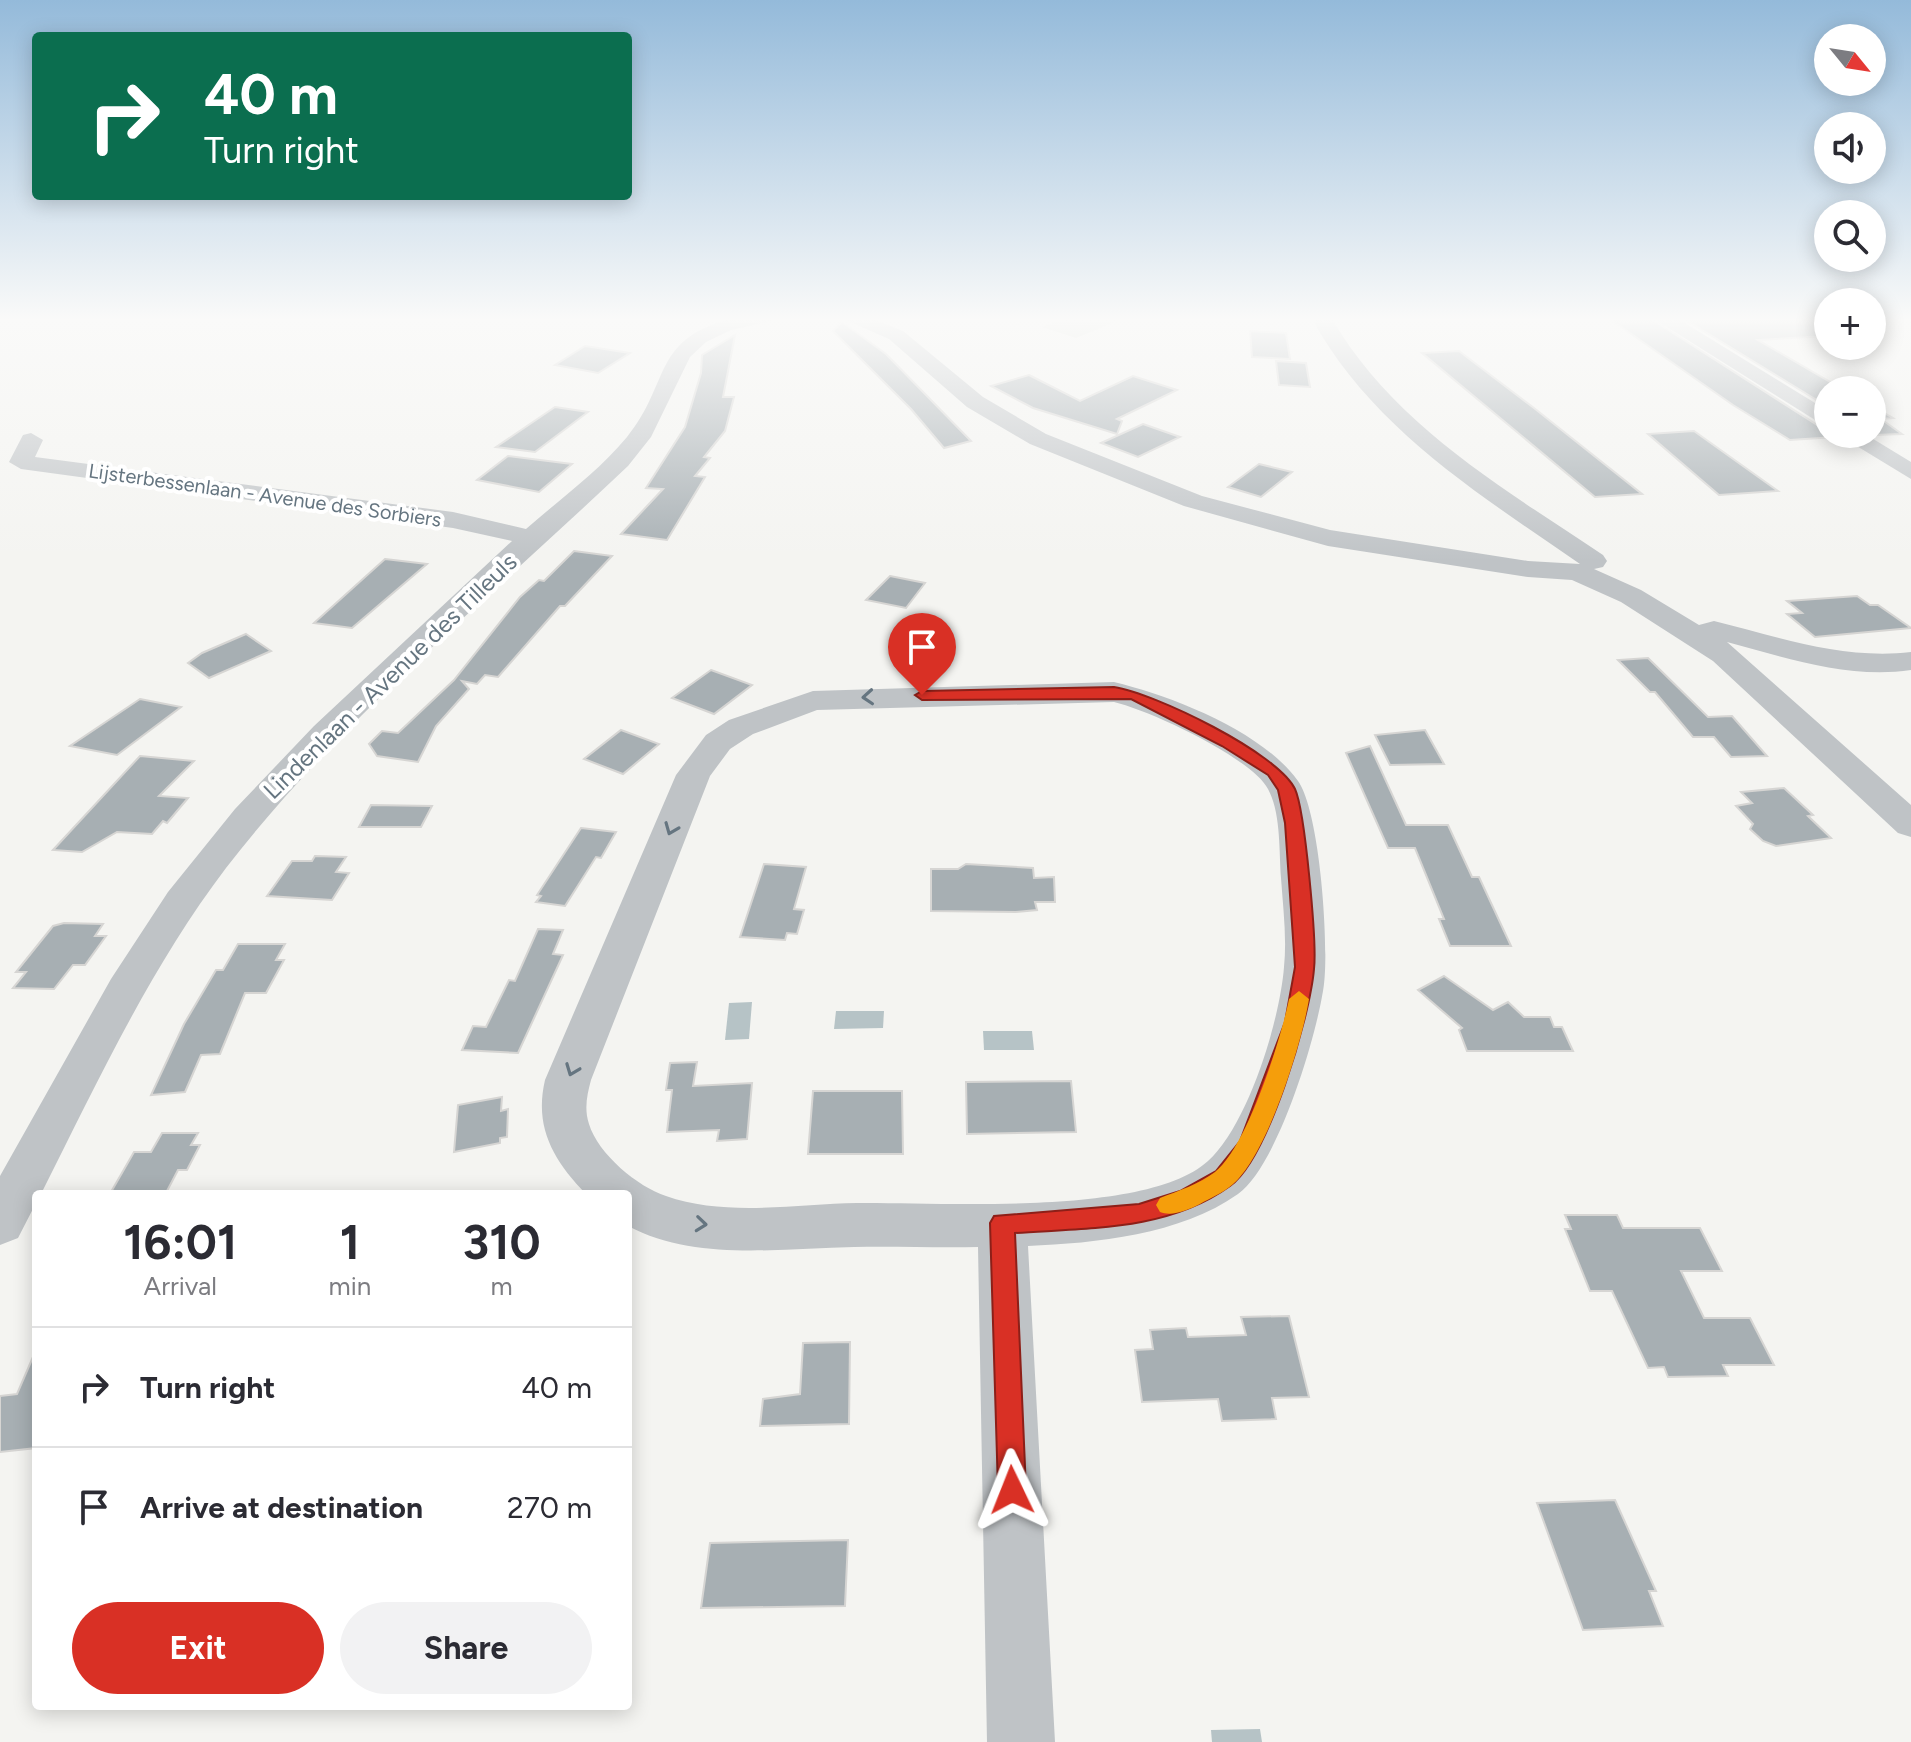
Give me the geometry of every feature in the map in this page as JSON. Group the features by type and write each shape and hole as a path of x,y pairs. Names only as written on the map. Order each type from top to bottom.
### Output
{"street":[{"name":"Lindenlaan - Avenue des Tilleuls","path":"0,1223 148,956 210,864 315,743 532,538 621,459 642,436 659,398"},
{"path":"971,398 1038,439 1193,501 1328,538 1498,565 1600,573"},
{"path":"1379,398 1405,423 1600,573 1711,640 1911,825"},
{"path":"1792,398 1814,412"},
{"name":"Lijsterbessenlaan - Avenue des Sorbiers","path":"31,440 21,462 453,520 532,538"},
{"path":"1872,448 1911,472"},
{"path":"1711,640 1825,659 1888,664 1911,661"},
{"path":"614,1190 598,1177 577,1146 563,1112 568,1080 693,775 718,742 741,727 813,701 922,695 1114,692 1135,695 1251,755 1274,771 1287,790 1294,823 1305,967 1295,1022 1250,1146 1225,1178 1187,1200 1139,1214 1002,1223 725,1226 676,1221 632,1204"},
{"path":"1002,1223 1021,1742"}],"shaded area":[{"path":"752,1002 749,1039 725,1040 729,1003"},
{"path":"836,1011 884,1011 883,1028 834,1029"},
{"path":"983,1031 1032,1031 1034,1050 984,1050"},
{"path":"1260,1729 1262,1742 1212,1742 1211,1730"}],"building":[{"path":"694,398 734,398 725,431 704,457 710,458 695,476 705,477 667,540 621,534 663,489 646,488 685,427"},
{"path":"900,398 929,398 971,441 944,448"},
{"path":"1014,398 1075,398 1080,401 1086,398 1160,398 1117,419 1122,421 1117,434 1033,408"},
{"path":"1476,398 1521,398 1642,494 1595,497"},
{"path":"1723,398 1775,398 1814,423 1814,438 1790,440"},
{"path":"555,407 588,412 535,452 496,447"},
{"path":"1886,423 1902,434 1886,435"},
{"path":"1143,424 1180,437 1138,457 1101,443"},
{"path":"1694,431 1778,491 1719,495 1648,434"},
{"path":"508,456 572,464 539,492 477,480"},
{"path":"1259,464 1292,472 1261,497 1228,487"},
{"path":"574,551 612,556 565,606 560,606 498,677 485,675 477,684 462,681 469,689 436,726 418,762 377,756 369,744 382,731 398,733 454,680 520,597 539,580 544,581"},
{"path":"385,559 427,564 352,628 314,623"},
{"path":"890,576 925,583 906,608 866,600"},
{"path":"1857,596 1870,605 1878,605 1911,628 1815,637 1787,614 1802,613 1787,601"},
{"path":"246,634 271,651 209,678 188,663 202,653"},
{"path":"1648,658 1708,717 1732,716 1767,756 1731,757 1714,737 1693,737 1655,692 1650,692 1618,660"},
{"path":"711,670 752,685 714,714 672,698"},
{"path":"140,699 181,707 117,755 70,746"},
{"path":"621,730 659,744 623,774 584,759"},
{"path":"1425,730 1444,764 1390,765 1375,735"},
{"path":"1370,746 1406,825 1448,825 1472,877 1479,877 1511,946 1450,946 1439,919 1444,919 1415,848 1388,848 1346,753"},
{"path":"140,756 194,761 159,796 188,798 167,823 163,821 152,834 117,832 82,852 53,850"},
{"path":"1784,788 1813,815 1808,816 1831,838 1776,846 1763,841 1750,829 1753,824 1736,806 1752,803 1741,792"},
{"path":"371,805 432,806 421,827 359,827"},
{"path":"581,828 616,832 601,858 596,857 565,906 536,902 541,896 537,895"},
{"path":"315,856 346,857 336,872 349,873 332,900 267,896 292,861 312,861"},
{"path":"764,864 806,867 794,909 804,910 797,934 787,933 785,940 740,937"},
{"path":"966,864 1033,868 1034,878 1054,877 1055,902 1035,902 1037,910 1016,912 931,911 931,869 958,869"},
{"path":"64,923 103,924 95,936 106,936 85,965 73,965 54,989 13,988 26,972 16,972 53,926"},
{"path":"538,929 563,930 553,954 563,955 518,1053 462,1050 473,1026 486,1027 509,980 515,981"},
{"path":"238,944 285,944 276,960 284,960 266,993 245,993 220,1054 201,1055 185,1092 151,1095 184,1024 216,970 223,970"},
{"path":"1444,976 1493,1010 1508,1002 1524,1017 1550,1017 1554,1027 1562,1027 1573,1051 1467,1051 1459,1030 1462,1028 1418,990"},
{"path":"697,1062 693,1086 752,1083 747,1139 717,1141 719,1130 667,1132 672,1090 666,1090 670,1063"},
{"path":"1071,1081 1076,1132 967,1134 966,1082"},
{"path":"813,1091 902,1091 903,1154 808,1154"},
{"path":"502,1097 501,1111 508,1109 507,1137 500,1138 500,1143 454,1152 458,1105"},
{"path":"162,1133 198,1133 191,1145 200,1145 187,1170 178,1170 168,1190 112,1190 134,1152 151,1152"},
{"path":"1565,1215 1617,1215 1623,1228 1700,1228 1722,1271 1681,1271 1704,1318 1750,1318 1774,1365 1723,1365 1728,1376 1668,1377 1664,1367 1648,1368 1612,1291 1590,1291 1565,1229 1571,1229"},
{"path":"1289,1316 1309,1397 1272,1398 1276,1419 1222,1421 1218,1399 1142,1402 1135,1350 1153,1349 1150,1330 1186,1328 1188,1337 1246,1335 1241,1317"},
{"path":"850,1342 849,1424 760,1426 763,1399 800,1394 803,1343"},
{"path":"32,1359 32,1448 0,1452 0,1396 17,1394"},
{"path":"1615,1500 1656,1591 1649,1591 1663,1626 1583,1630 1537,1503"},
{"path":"848,1540 845,1606 701,1608 710,1543"}],"slow traffic":[{"path":"1168,1205 1187,1200 1225,1178 1250,1146 1295,1022 1299,999"}],"route":[{"path":"922,695 1114,692 1135,695 1228,742 1274,771 1287,790 1294,823 1305,967 1295,1022 1250,1146 1225,1178 1187,1200 1139,1214 1002,1223 1012,1490"}]}
